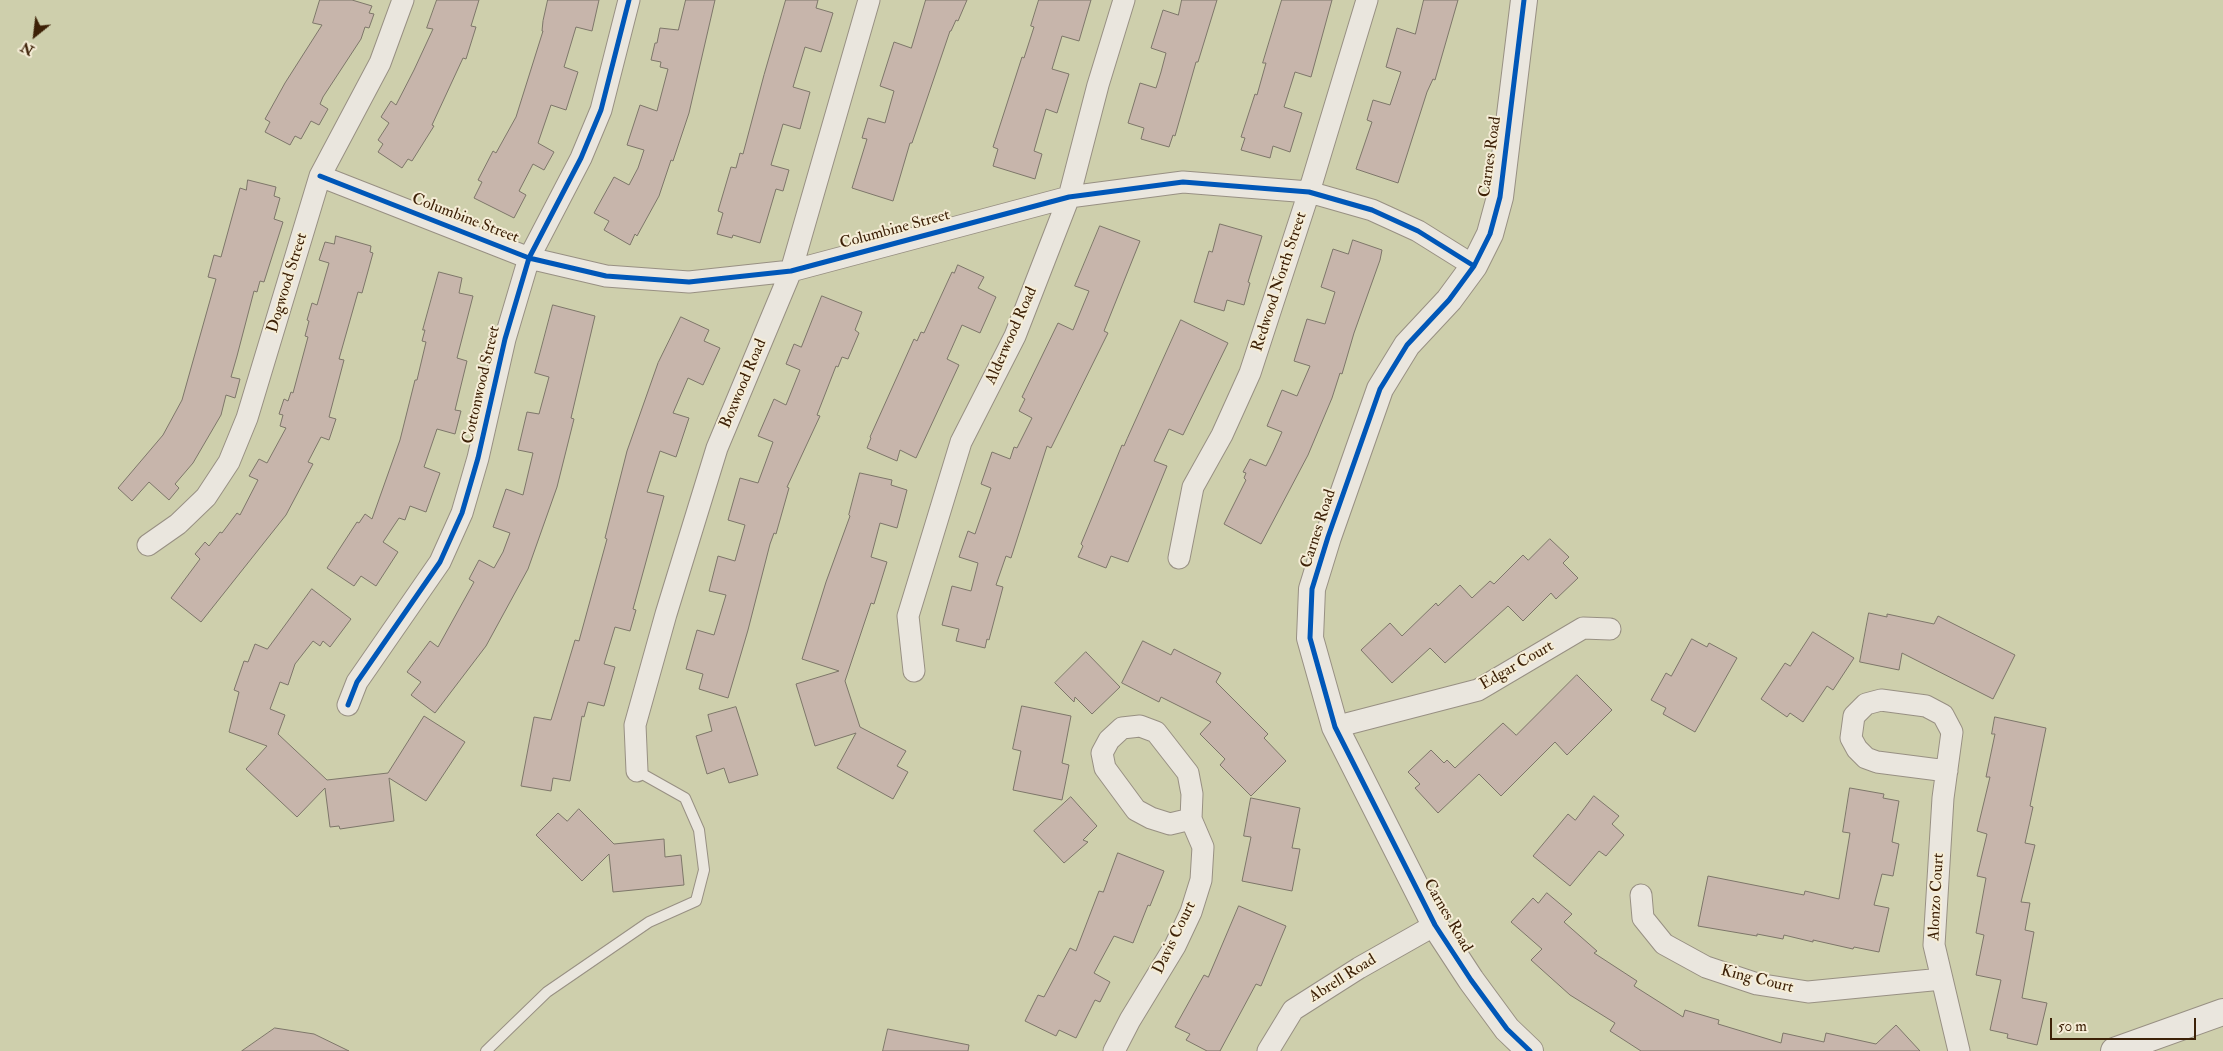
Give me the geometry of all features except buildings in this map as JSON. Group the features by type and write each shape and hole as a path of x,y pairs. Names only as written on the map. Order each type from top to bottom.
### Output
{"street":[{"name":"Dogwood Street","path":"148,545 178,524 206,497 230,462 247,418 320,176 380,63 403,0"},
{"name":"Cottonwood Street","path":"348,705 357,682 440,562 462,513 478,458 504,339 529,258 581,158 601,110 629,0"},
{"name":"Boxwood Road","path":"638,771 635,725 691,530 717,448 791,271 868,0"},
{"name":"Alderwood Road","path":"914,671 908,616 962,442 1015,336 1069,197 1098,86 1124,0"},
{"name":"Redwood North Street","path":"1179,558 1193,487 1222,435 1250,373 1309,192 1367,0"},
{"name":"Carnes Road","path":"1524,0 1500,197 1490,234 1474,266 1450,300 1407,345 1380,389 1312,589 1310,638 1335,727 1435,925 1471,980 1507,1029 1530,1051"},
{"name":"Columbine Street","path":"320,176 529,258 606,276 689,282 791,271 1069,197 1183,182 1309,192 1372,210 1418,231 1474,266"},
{"name":"Edgar Court","path":"1335,727 1478,690 1583,628 1610,629"},
{"name":"Alonzo Court","path":"1947,771 1877,762 1866,758 1857,749 1851,738 1854,716 1866,704 1881,700 1926,706 1943,715 1952,732 1947,771 1943,798 1934,946 1959,1051"},
{"name":"Davis Court","path":"1114,1051 1130,1020 1175,946 1191,912 1201,880 1203,847 1191,819 1192,794 1188,774 1156,732 1140,726 1122,728 1109,740 1102,753 1105,768 1136,810 1150,818 1170,824 1191,819"},
{"name":"King Court","path":"1641,895 1643,918 1664,944 1706,967 1757,984 1808,992 1942,979"},
{"name":"Abrell Road","path":"1271,1049 1294,1010 1359,968 1435,925"},
{"path":"2114,1051 2223,1012"}],"lane":[{"path":"486,1051 547,992 649,922 696,901 704,870 699,830 685,798 638,771"}],"green space":[{"path":"0,0 2223,0 2223,1051 0,1051"}],"cycle path":[{"path":"348,705 357,682 440,562 462,513 478,458 505,339 529,258 581,158 601,110 629,0"},
{"path":"1524,0 1500,197 1490,234 1474,266 1449,300 1407,345 1380,389 1328,537 1312,589 1310,638 1335,727 1435,925 1471,980 1507,1029 1530,1051"},
{"path":"320,176 529,258 606,276 689,282 791,271 1069,197 1183,182 1309,192 1372,210 1418,231 1474,266"}]}
